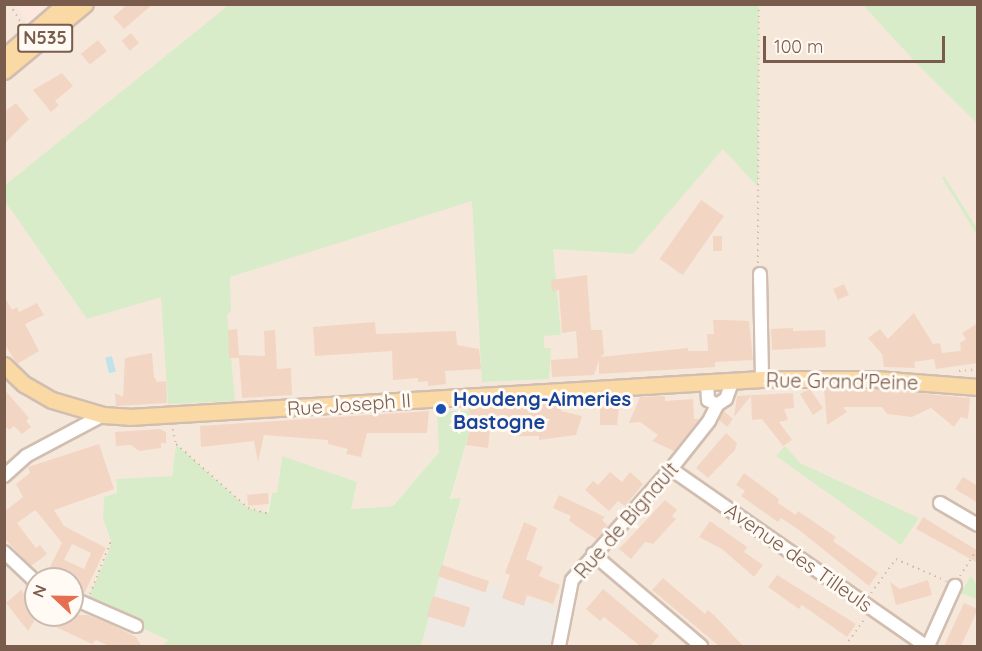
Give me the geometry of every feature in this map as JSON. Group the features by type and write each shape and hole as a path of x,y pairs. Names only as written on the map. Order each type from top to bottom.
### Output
{"main road":[{"name":"N535","path":"4,57 65,4"},
{"name":"N535","path":"4,72 85,4"},
{"name":"Rue Joseph II","path":"4,365 24,384 52,400 103,415 171,415 706,382"},
{"name":"Rue Grand'Peine","path":"706,382 762,379 876,379 978,387"}],"street":[{"path":"4,65 75,4"},
{"path":"760,274 762,379"},
{"name":"Rue de Bignault","path":"559,646 572,580 671,468 709,421 717,405 726,399 733,380"},
{"path":"706,382 708,400 717,405"},
{"path":"4,476 26,456 103,415"},
{"name":"Avenue des Tilleuls","path":"671,468 927,646"},
{"path":"940,503 978,525"},
{"path":"4,552 24,571"},
{"path":"593,554 701,646"},
{"path":"927,646 955,586"},
{"path":"86,603 136,626"}],"path":[{"path":"759,4 760,274"},
{"path":"171,415 176,444 248,508 267,513"},
{"path":"86,603 111,541"},
{"path":"845,646 896,559 955,586 978,548"}],"shaded area":[{"path":"4,5 977,5 977,646 421,646 461,499 450,500 471,427 439,452 393,506 350,509 282,457 277,493 272,493 267,513 248,508 176,444 172,476 116,480 117,493 103,519 111,541 109,550 86,603 169,640 162,646 5,646"},
{"path":"17,5 57,5 30,29"},
{"path":"443,567 565,611 559,646 451,646 422,641"}],"green space":[{"path":"229,5 759,5 758,187 723,149 633,254 553,249 561,335 544,336 544,348 551,348 549,379 482,382 472,201 230,277 231,311 227,315 235,401 168,404 161,297 87,319 5,201 4,186"},
{"path":"863,5 977,5 977,123 918,65"},
{"path":"944,176 977,228 977,235 942,178"},
{"path":"471,410 471,427 450,499 461,498 421,646 162,646 168,640 86,603 111,541 103,519 104,497 117,493 116,479 172,476 176,444 248,508 268,513 272,493 277,493 282,456 357,482 351,509 393,506 439,452 437,412"},
{"path":"785,446 800,463 919,518 901,545 776,456"},
{"path":"971,576 977,585 977,599 960,593"}],"water":[{"path":"112,356 116,372 109,373 105,358"}],"building":[{"path":"128,4 153,4 124,29 113,17"},
{"path":"131,33 139,43 130,51 122,41"},
{"path":"98,40 107,51 90,65 81,54"},
{"path":"62,73 73,86 55,101 59,105 51,112 33,90"},
{"path":"16,103 29,119 4,144 4,112"},
{"path":"701,200 724,216 683,275 660,259"},
{"path":"713,236 722,236 722,251 713,251"},
{"path":"587,275 591,330 602,330 604,354 600,357 688,348 688,351 708,351 707,334 714,334 713,320 724,320 749,321 753,360 715,362 715,367 599,374 599,360 594,375 552,377 551,360 578,358 576,331 562,333 559,290 552,291 551,280"},
{"path":"844,284 849,295 838,300 833,289"},
{"path":"4,296 12,310 17,307 19,312 37,303 44,315 25,324 39,351 17,364 4,343"},
{"path":"914,313 933,344 940,343 942,353 961,351 960,343 966,339 962,333 978,323 978,363 936,369 934,359 914,362 915,368 884,367 882,354 868,338 880,329 888,339"},
{"path":"375,322 376,334 456,331 457,345 479,349 481,369 445,371 446,384 428,386 428,381 418,382 418,378 393,380 392,351 315,356 313,327"},
{"path":"793,328 793,331 825,330 826,347 772,350 771,329"},
{"path":"237,329 239,355 265,356 264,331 275,330 277,369 291,368 292,395 242,398 239,358 229,358 228,330"},
{"path":"152,353 154,377 157,382 166,381 167,403 116,406 115,393 123,397 125,358"},
{"path":"4,389 29,418 26,421 31,427 22,434 14,426 9,430 4,425"},
{"path":"810,389 823,408 813,415 800,394"},
{"path":"824,389 876,389 970,398 968,419 961,417 954,427 931,408 912,417 887,414 882,407 843,407 847,412 827,425"},
{"path":"793,393 794,408 784,409 788,420 779,422 792,440 783,446 762,419 752,420 751,396 734,417 737,396"},
{"path":"665,396 665,401 693,399 694,419 699,419 674,451 652,441 658,435 640,422 629,423 640,397"},
{"path":"620,399 617,425 600,425 600,400"},
{"path":"560,403 561,411 582,416 576,435 539,440 539,436 509,436 509,427 490,428 488,448 466,445 471,426 469,408"},
{"path":"429,411 427,433 367,433 361,457 346,454 348,449 328,444 328,440 264,435 258,462 254,441 201,447 200,426"},
{"path":"724,411 733,419 727,427 719,420"},
{"path":"160,429 166,432 166,443 161,443 161,448 139,451 131,445 116,446 115,432"},
{"path":"726,433 737,443 735,450 708,478 696,468"},
{"path":"99,444 114,489 54,510 64,526 106,548 84,594 84,569 91,553 72,544 64,560 80,567 50,567 62,543 35,510 17,523 36,548 40,545 47,554 31,566 4,538 4,512 23,497 16,484 30,473 28,467"},
{"path":"610,472 622,482 630,472 643,484 625,506 618,501 609,511 585,490 593,481 598,485"},
{"path":"744,473 779,499 778,503 796,515 798,511 836,537 833,541 878,573 869,586 799,530 781,518 778,522 741,496 745,491 736,485"},
{"path":"963,477 978,486 978,503 955,489"},
{"path":"268,493 269,504 248,506 247,495"},
{"path":"559,495 605,517 602,520 608,526 596,539 569,521 571,516 553,508"},
{"path":"665,500 677,510 672,516 676,519 653,544 645,542 631,559 619,549"},
{"path":"923,517 978,551 978,563 916,529"},
{"path":"710,521 747,547 744,552 763,565 754,577 722,549 699,537"},
{"path":"524,522 537,528 526,559 543,567 539,576 560,585 553,604 527,595 524,606 502,598 510,575 505,573"},
{"path":"442,565 489,581 485,593 438,576"},
{"path":"777,575 856,624 847,637 802,605 799,609 768,587"},
{"path":"663,578 705,614 708,610 743,646 719,646 652,590"},
{"path":"928,580 932,595 896,605 890,582 900,589"},
{"path":"603,589 659,636 650,646 640,646 604,617 600,621 586,609"},
{"path":"21,590 24,593 24,626 6,603"},
{"path":"433,596 470,607 464,627 427,616"},
{"path":"964,603 978,609 961,646 944,646"},
{"path":"84,615 87,615 136,637 142,646 109,646 96,640 92,644 56,627 84,627"}],"place":[{"name":"Houdeng-Aimeries Bastogne","path":"441,409"}]}
